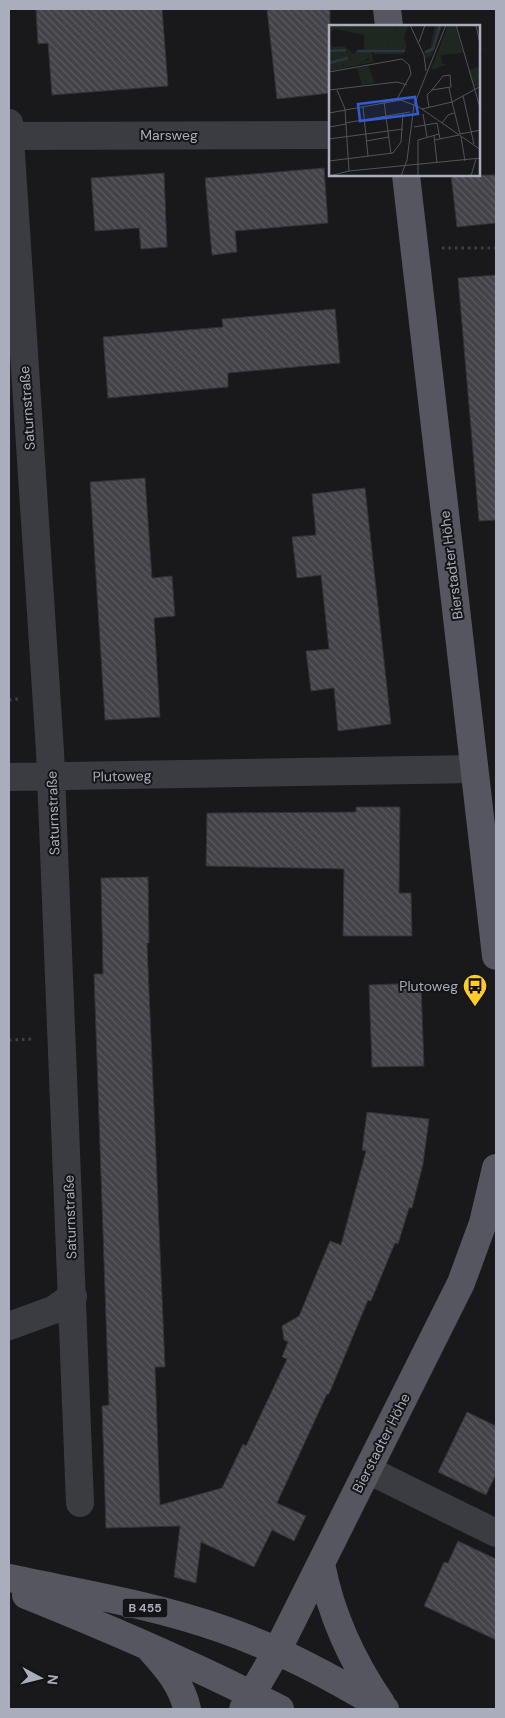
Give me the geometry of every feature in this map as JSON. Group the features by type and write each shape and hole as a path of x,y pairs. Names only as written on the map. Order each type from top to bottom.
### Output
{"main road":[{"path":"387,9 389,25"},
{"name":"Bierstadter Höhe","path":"406,176 496,956"},
{"name":"Bierstadter Höhe","path":"248,1702 277,1651 461,1283 483,1223 496,1168"},
{"path":"321,1564 326,1589 345,1641 359,1670 385,1709"},
{"name":"B 455","path":"9,1578 157,1610 222,1629 277,1651 326,1674 385,1709"},
{"name":"B 455","path":"9,1588 145,1643 248,1702 280,1709"},
{"path":"145,1643 173,1675 185,1699 187,1709"}],"street":[{"name":"Marsweg","path":"9,131 329,135"},
{"name":"Saturnstraße","path":"9,131 51,777 80,1503"},
{"name":"Plutoweg","path":"9,777 474,769"},
{"path":"9,1326 53,1310 73,1296"},
{"path":"368,1470 496,1533"}],"path":[{"path":"415,247 496,248"}],"building":[{"path":"36,9 162,9 168,86 52,95 48,43 38,44"},
{"path":"267,9 330,9 329,93 277,99"},
{"path":"324,168 328,223 235,231 237,252 212,255 205,178"},
{"path":"164,173 167,247 141,249 139,228 95,231 91,178"},
{"path":"496,175 496,223 457,227 451,176"},
{"path":"496,275 496,520 479,521 458,278"},
{"path":"335,309 340,363 228,373 228,387 108,398 103,337 223,327 222,319"},
{"path":"145,478 152,578 172,576 175,616 154,618 160,717 105,720 90,482"},
{"path":"365,488 391,724 338,731 334,688 311,691 306,651 329,649 321,575 297,578 292,537 316,535 312,494"},
{"path":"356,807 400,807 399,893 411,893 412,936 343,936 344,869 206,866 207,813 356,812"},
{"path":"148,877 149,943 147,943 165,1367 155,1367 160,1505 222,1488 243,1444 246,1446 287,1359 282,1357 288,1342 284,1340 282,1326 299,1316 330,1241 341,1245 366,1151 362,1150 367,1112 429,1119 423,1164 412,1208 409,1208 398,1244 395,1243 371,1301 368,1300 329,1394 327,1394 277,1503 306,1516 294,1541 272,1530 254,1567 201,1542 196,1583 174,1577 180,1526 106,1528 102,1406 109,1405 94,974 103,974 101,878"},
{"path":"421,983 424,1066 372,1067 369,985"},
{"path":"467,1412 496,1426 496,1474 486,1495 438,1472"},
{"path":"458,1541 496,1559 496,1640 424,1606 444,1562 448,1563"}],"place":[{"name":"Plutoweg","path":"475,1007"}]}
